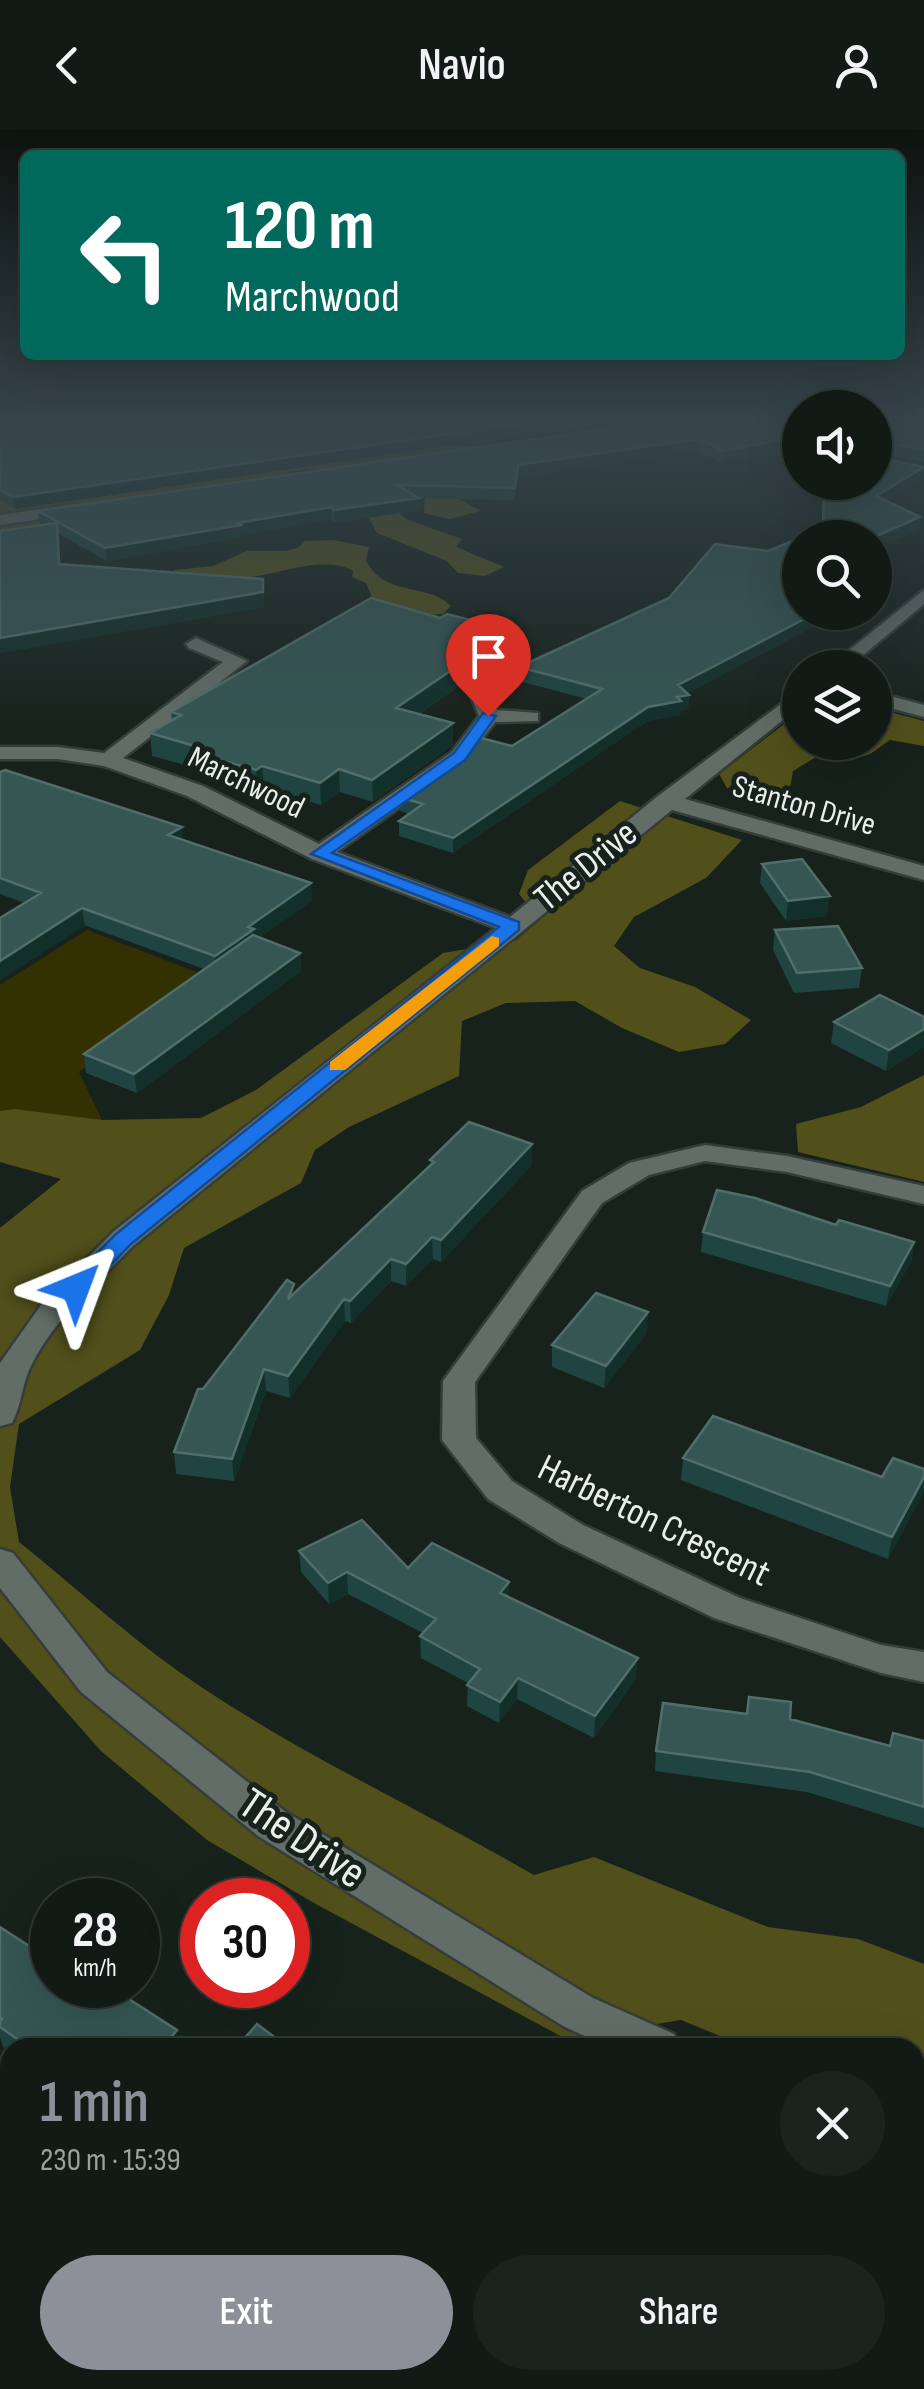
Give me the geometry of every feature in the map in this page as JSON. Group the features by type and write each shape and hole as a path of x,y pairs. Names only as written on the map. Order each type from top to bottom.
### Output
{"street":[{"path":"858,650 924,595"},
{"path":"108,760 236,661 196,644"},
{"path":"474,680 488,716"},
{"path":"892,703 924,712"},
{"name":"The Drive","path":"0,1415 16,1364 52,1312 124,1239 782,710"},
{"path":"488,716 530,717"},
{"path":"320,854 460,756 488,716"},
{"name":"Marchwood","path":"0,753 58,753 108,760 195,791 320,854 512,926"},
{"name":"Stanton Drive","path":"666,801 924,873"},
{"name":"Harberton Crescent","path":"924,1195 787,1164 705,1153 640,1168 592,1197 459,1381 459,1440 500,1490 571,1534 726,1608 880,1659 924,1666"},
{"name":"The Drive","path":"0,1562 94,1682 272,1824 578,2012 636,2038"}],"shaded area":[{"path":"0,524 71,524 0,537"},
{"path":"372,524 421,524 462,539 456,547 504,567 485,576 458,573 447,561 377,533"},
{"path":"333,540 369,547 366,561 374,573 396,585 431,594 451,606 443,614 389,617 377,609 366,583 341,566 311,565 236,579 172,576 175,570 213,566 247,551 285,551 298,548 305,541"},
{"path":"892,713 924,721 924,746 892,740"},
{"path":"782,726 782,760 811,760 793,771 790,788 769,799 727,788 719,774"},
{"path":"620,801 742,840 706,878 634,917 614,946 640,968 695,987 751,1020 725,1044 679,1052 622,1028 575,1001 506,1003 462,1021 459,1076 349,1127 315,1150 301,1183 184,1248 169,1295 140,1350 19,1424 10,1487 19,1542 137,1640 221,1700 534,1875 594,1857 768,1927 858,1939 924,1964 924,2038 725,2038 681,2020 564,2038 310,1901 310,1878 272,1878 207,1840 101,1751 0,1637 0,1228 61,1179 0,1162 0,1111 14,1109 102,1120 201,1118 256,1090 443,953 515,941 540,920 519,894 528,870"},
{"path":"87,930 212,978 79,1072 102,1120 62,1179 0,1162 0,985"},
{"path":"924,1075 924,1182 798,1152 796,1124 861,1107"}],"building":[{"path":"57,524 59,564 263,579 263,592 0,638 0,531"},
{"path":"62,524 240,524 105,548"},
{"path":"715,544 768,551 782,545 783,630 678,685 689,695 677,697 681,701 648,707 453,838 399,821 423,804 400,797 468,749 477,737 512,746 602,689 519,667 669,598"},
{"path":"371,598 440,618 447,614 511,630 480,651 464,653 462,663 396,708 453,723 372,780 339,769 320,783 262,766 256,770 195,753 202,748 150,733 181,715 171,712"},
{"path":"5,770 182,827 168,835 311,883 248,927 254,929 215,956 82,908 0,961 0,918 41,893 0,878 0,772"},
{"path":"802,859 830,896 788,901 762,864"},
{"path":"838,926 862,968 797,973 775,930"},
{"path":"253,935 300,953 134,1074 84,1054"},
{"path":"880,995 924,1017 924,1029 889,1050 834,1022"},
{"path":"469,1122 532,1144 441,1240 432,1237 406,1264 391,1259 350,1301 344,1299 288,1376 264,1369 232,1459 174,1452 198,1389 203,1389 287,1280 294,1284 288,1299 434,1162 430,1160"},
{"path":"717,1190 755,1198 836,1225 839,1220 914,1242 890,1286 703,1232"},
{"path":"596,1293 648,1312 606,1366 552,1345"},
{"path":"713,1416 882,1477 893,1458 924,1469 924,1477 892,1537 683,1458"},
{"path":"362,1520 408,1568 432,1543 509,1582 500,1593 638,1658 595,1716 518,1678 500,1702 467,1685 480,1669 420,1636 436,1619 347,1572 328,1583 299,1551"},
{"path":"749,1697 791,1702 790,1719 890,1746 893,1733 924,1741 924,1807 810,1772 656,1751 663,1703 747,1714"},
{"path":"0,1927 30,1947 30,2008 143,2008 177,2030 170,2038 16,2038 0,2027"},
{"path":"257,2024 276,2038 245,2038"}],"slow traffic":[{"path":"338,1066 492,942"}],"route":[{"path":"76,1288 124,1239 512,926 320,854 460,756 488,716"}]}
